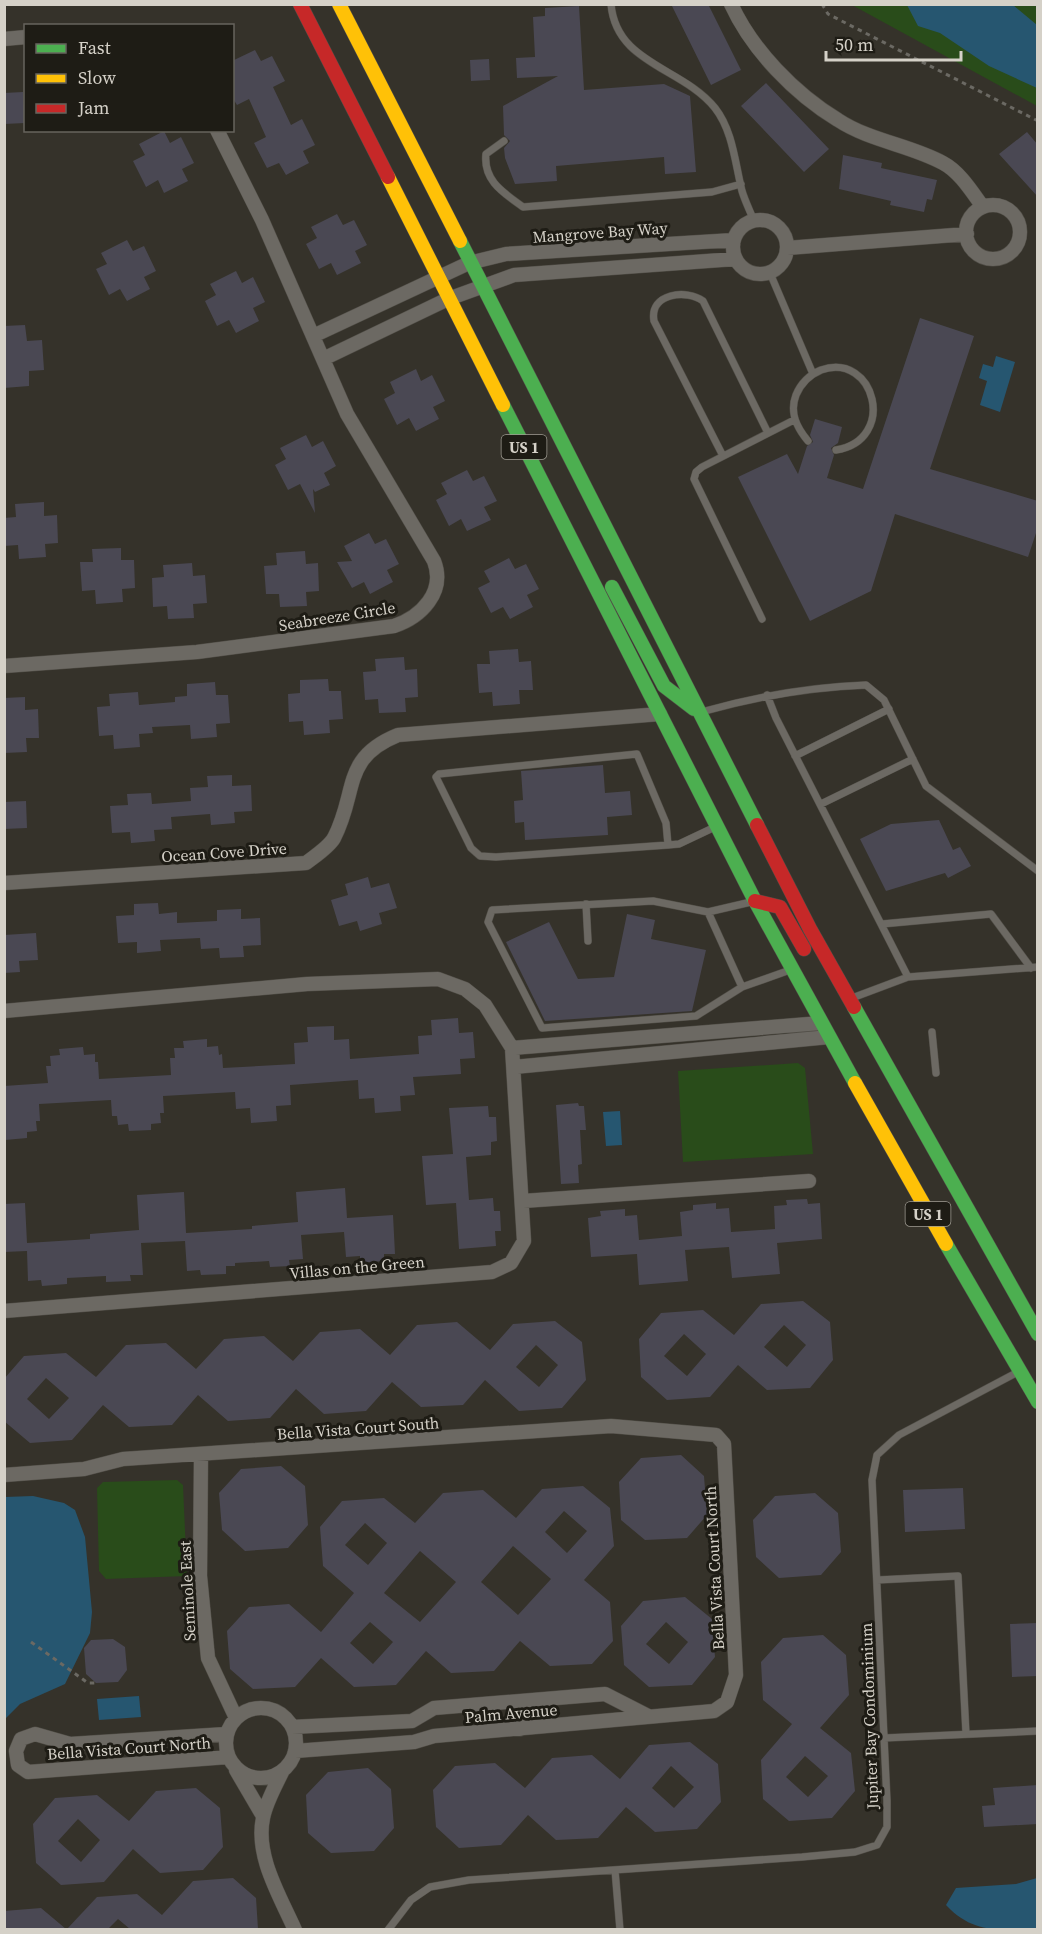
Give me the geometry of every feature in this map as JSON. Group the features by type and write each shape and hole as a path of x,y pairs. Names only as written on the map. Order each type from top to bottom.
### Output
{"main road":[{"name":"US 1","path":"300,4 755,901 821,1023 1019,1372 1036,1398"},
{"name":"US 1","path":"339,4 469,263 849,999 1038,1334"},
{"path":"533,465 584,533 594,553"},
{"path":"605,574 664,686 700,713"},
{"path":"755,901 780,907 814,966"},
{"path":"864,1055 899,1113 927,1138"}],"street":[{"path":"731,4 743,30 789,81 830,114 872,137 944,164 960,177 983,207"},
{"path":"4,39 24,37"},
{"name":"Seabreeze Circle","path":"4,666 197,652 394,626 410,620 424,610 435,587 437,574 434,561 347,414 262,220 218,132"},
{"path":"983,207 1004,207 1016,217 1020,232 1016,247 1003,257 984,257 969,244 966,234 969,220 983,207"},
{"path":"323,359 448,299 514,275 735,259 750,272 770,273 782,263 787,248 786,240 777,227 770,223 754,221 741,228 734,240 735,259"},
{"path":"787,248 966,234"},
{"name":"Mangrove Bay Way","path":"469,263 506,254 734,240"},
{"path":"313,336 469,263"},
{"path":"358,315 370,336"},
{"name":"Ocean Cove Drive","path":"4,883 306,863 334,839 354,775 363,757 377,743 398,735 660,714"},
{"name":"Villas on the Green","path":"4,1011 306,984 438,979 465,989 485,1005 512,1048 524,1241 511,1263 492,1272 4,1311"},
{"path":"512,1048 821,1023"},
{"path":"514,1067 830,1037"},
{"path":"523,1201 809,1181"},
{"name":"Bella Vista Court South","path":"4,1474 84,1469 123,1460 611,1426 716,1434"},
{"name":"Bella Vista Court North","path":"716,1434 724,1444 736,1675 727,1702"},
{"name":"Seminole East","path":"201,1455 200,1576 208,1658 236,1718"},
{"path":"292,1727 412,1720 435,1708 605,1694 648,1716"},
{"path":"520,1701 521,1729"},
{"name":"Palm Avenue","path":"295,1751 414,1742 434,1736 648,1716 714,1712 727,1702"},
{"path":"263,1816 231,1761 225,1746 226,1734 236,1718 255,1708 266,1708 277,1712 292,1727 296,1739 295,1751 283,1770 263,1816 260,1839 271,1875 295,1929"},
{"name":"Bella Vista Court North","path":"226,1734 70,1744 35,1734 21,1739 16,1751 18,1765 28,1772 231,1761"},
{"path":"124,1741 126,1765"},
{"path":"231,1761 242,1773 263,1778 283,1770"}],"lane":[{"path":"611,4 619,33 633,51 677,76 716,109 728,132 741,184 754,221"},
{"path":"504,141 486,154 487,174 502,192 523,207 712,192 741,184"},
{"path":"770,273 813,374"},
{"path":"723,456 654,321 652,310 655,304 667,297 695,296 703,301 768,433"},
{"path":"808,441 794,420 793,402 800,386 813,374 838,368 852,372 865,382 873,397 874,415 868,431 857,442 836,450"},
{"path":"762,619 694,479 696,472 723,456 794,420"},
{"path":"700,713 767,695 823,687 866,685 884,700 926,786 1038,871"},
{"path":"767,695 795,756 908,977"},
{"path":"795,756 889,709"},
{"path":"668,845 666,823 637,754 439,774 436,777 471,848 480,856 668,845 679,844 717,826"},
{"path":"821,804 913,759"},
{"path":"755,901 708,912 653,901 492,910 488,922 542,1028 696,1016 742,987 792,969"},
{"path":"586,904 588,941"},
{"path":"708,912 742,987"},
{"path":"882,924 991,914 1034,968"},
{"path":"849,999 908,977 1034,968"},
{"path":"932,1032 936,1073"},
{"name":"Jupiter Bay Condominium","path":"388,1929 411,1900 430,1887 469,1880 855,1852 877,1845 887,1827 872,1480 877,1455 899,1435 1019,1372"},
{"path":"877,1580 958,1576 966,1734"},
{"path":"884,1738 1038,1731"},
{"path":"615,1870 620,1929"}],"path":[{"path":"822,4 828,14 1038,121"},
{"path":"31,1642 88,1683 96,1683"}],"green space":[{"path":"852,5 1037,5 1037,106"},
{"path":"798,1063 805,1068 813,1154 683,1162 678,1071"},
{"path":"177,1480 183,1485 187,1576 106,1579 99,1571 97,1488 103,1482"}],"water":[{"path":"907,5 1013,5 1037,25 1037,88 989,66 940,33 918,26"},
{"path":"996,356 1015,362 1000,412 980,405 987,381 979,378 983,364 993,367"},
{"path":"620,1111 622,1145 606,1146 603,1112"},
{"path":"33,1496 64,1503 75,1510 85,1537 92,1612 90,1633 65,1684 20,1704 5,1719 5,1497"},
{"path":"139,1696 141,1717 99,1720 97,1699"},
{"path":"1037,1878 1037,1929 999,1929 977,1926 966,1921 946,1905 956,1888 1016,1884"}],"building":[{"path":"671,4 708,4 741,70 711,85"},
{"path":"579,6 584,90 664,84 690,96 696,172 665,174 664,157 556,166 557,181 515,184 505,158 504,148 510,141 504,135 503,106 558,76 517,78 516,58 535,57 533,17 545,16 545,8"},
{"path":"255,50 261,61 272,56 285,81 273,87 291,125 302,119 315,145 303,151 309,163 286,175 279,163 267,168 254,143 266,137 249,99 237,105 234,100 234,60"},
{"path":"489,59 490,80 471,81 470,60"},
{"path":"766,83 829,149 804,172 741,106"},
{"path":"23,92 24,123 4,124 4,93"},
{"path":"162,132 164,132 170,143 181,137 194,163 182,169 188,181 164,193 158,180 146,187 133,161 145,155 139,144"},
{"path":"1027,132 1038,145 1038,197 999,154"},
{"path":"843,155 882,163 881,168 937,180 932,200 927,199 924,212 890,205 891,201 839,189"},
{"path":"337,214 343,225 354,220 367,245 355,251 361,263 337,275 331,263 319,269 306,244 317,238 311,227"},
{"path":"127,240 133,251 144,246 156,271 144,277 150,289 127,301 120,289 109,295 96,269 107,264 101,253"},
{"path":"236,271 242,283 253,277 265,302 253,308 259,321 236,333 229,320 217,326 205,301 216,295 210,284"},
{"path":"920,318 974,336 930,469 1038,501 1038,527 1028,557 895,514 871,591 810,621 738,477 787,454 798,474 807,446 813,442 810,435 815,419 842,427 838,443 831,448 834,455 827,478 863,489"},
{"path":"25,325 27,341 42,340 44,370 29,371 29,386 4,388 4,326"},
{"path":"416,369 421,381 432,375 445,401 433,407 439,419 416,431 409,418 397,425 384,399 395,393 390,382"},
{"path":"306,435 312,447 323,441 336,466 324,473 330,485 315,492 313,489 315,513 300,484 288,490 275,465 286,459 280,448"},
{"path":"467,470 473,481 484,476 497,501 484,507 491,520 467,531 461,519 449,526 436,500 447,494 441,483"},
{"path":"44,502 44,516 57,515 58,543 45,544 46,557 19,559 18,545 4,546 4,518 16,517 15,504"},
{"path":"369,533 375,544 386,539 399,564 387,570 393,582 370,594 364,582 352,588 337,562 352,561 344,546"},
{"path":"121,548 121,560 134,560 135,588 122,589 123,602 96,604 95,590 82,591 80,562 93,562 92,549"},
{"path":"305,551 306,564 318,563 319,591 306,592 307,606 280,607 279,594 266,594 264,566 277,565 276,553"},
{"path":"509,558 515,569 526,564 539,589 527,595 533,607 510,619 503,607 491,613 478,588 490,582 484,571"},
{"path":"192,563 193,576 205,575 207,603 193,604 194,618 168,619 167,606 153,607 152,578 164,577 163,565"},
{"path":"518,649 519,662 531,661 533,690 519,690 520,704 493,706 492,692 479,693 477,664 490,664 489,651"},
{"path":"404,657 405,670 417,669 418,697 405,698 406,712 379,713 378,699 365,700 363,672 376,671 375,659"},
{"path":"328,679 329,691 341,691 343,719 329,720 330,733 304,735 303,721 289,722 288,694 300,693 300,680"},
{"path":"215,682 216,695 228,695 230,723 216,724 217,737 191,739 190,725 152,727 153,733 139,734 140,747 114,749 113,735 99,736 97,707 110,706 109,694 138,692 139,705 175,702 175,697 187,696 187,684"},
{"path":"25,697 25,710 38,709 39,738 26,738 27,752 4,753 4,698"},
{"path":"603,765 605,793 630,791 632,815 607,817 608,835 525,840 524,822 515,823 514,801 523,800 521,771"},
{"path":"232,775 232,786 251,785 252,811 234,812 235,823 211,825 210,814 171,817 172,829 154,830 155,841 131,843 130,832 112,833 110,806 128,805 127,794 151,793 152,804 191,801 190,788 208,787 207,776"},
{"path":"26,801 27,828 4,829 4,802"},
{"path":"939,820 953,850 960,847 971,866 948,878 945,873 886,891 860,839 891,824"},
{"path":"368,877 371,888 389,883 397,908 379,913 382,924 360,931 357,921 339,926 331,900 348,895 345,884"},
{"path":"158,903 159,914 177,912 177,923 217,921 217,910 241,909 241,919 260,918 261,945 243,946 244,957 220,958 219,948 201,949 200,938 160,940 161,951 137,953 137,942 118,943 116,916 134,915 134,904"},
{"path":"627,914 655,920 651,939 706,950 692,1011 545,1021 506,942 549,922 578,979 614,977"},
{"path":"36,933 38,960 19,961 20,972 4,973 4,935"},
{"path":"458,1018 459,1033 473,1032 475,1058 460,1059 461,1074 413,1077 415,1095 400,1096 401,1111 375,1113 374,1098 359,1099 358,1080 290,1085 291,1105 276,1106 277,1121 251,1123 250,1108 236,1109 235,1092 163,1096 164,1113 160,1113 161,1123 151,1124 151,1130 129,1131 128,1124 118,1125 117,1116 112,1116 111,1100 39,1104 40,1121 36,1121 37,1131 27,1132 27,1138 5,1140 4,1086 48,1083 46,1066 51,1066 50,1056 60,1055 59,1049 83,1047 84,1055 95,1054 99,1079 171,1075 170,1058 175,1058 174,1048 184,1048 183,1041 207,1039 207,1047 218,1046 219,1055 222,1054 223,1068 295,1064 294,1043 308,1042 307,1027 334,1026 334,1040 349,1039 350,1059 419,1054 418,1036 432,1035 431,1020"},
{"path":"578,1103 579,1106 584,1106 586,1130 580,1130 582,1164 578,1165 579,1183 561,1184 556,1105"},
{"path":"488,1106 489,1117 496,1117 497,1141 491,1142 491,1155 466,1157 469,1200 493,1198 494,1211 500,1211 501,1231 495,1231 496,1246 459,1249 456,1203 426,1205 422,1156 453,1154 449,1108"},
{"path":"345,1188 347,1218 393,1215 395,1254 384,1254 384,1261 360,1263 360,1256 346,1257 344,1232 301,1235 303,1259 289,1260 290,1266 270,1267 269,1261 235,1263 235,1266 226,1266 226,1274 201,1275 200,1270 187,1271 185,1241 141,1243 143,1275 130,1275 131,1281 106,1282 106,1276 67,1278 67,1284 42,1286 41,1280 28,1281 27,1251 4,1252 4,1204 25,1203 27,1243 90,1239 90,1234 139,1230 137,1195 184,1192 186,1233 252,1229 252,1226 298,1222 296,1192"},
{"path":"807,1199 808,1204 820,1203 822,1239 777,1243 780,1274 732,1278 729,1247 685,1250 688,1281 639,1285 637,1254 591,1257 588,1218 601,1216 600,1211 625,1209 625,1216 637,1215 639,1240 682,1236 680,1212 693,1210 693,1205 716,1203 716,1209 729,1208 731,1232 775,1229 774,1206 787,1205 786,1200"},
{"path":"803,1301 830,1322 833,1360 810,1388 767,1390 738,1365 710,1397 667,1400 641,1377 639,1339 661,1313 703,1310 734,1335 761,1304","holes":["784,1325 806,1345 787,1367 764,1347","684,1334 706,1354 687,1376 664,1356"]},
{"path":"555,1321 582,1342 586,1380 562,1408 519,1411 485,1380 463,1405 421,1407 392,1382 366,1411 324,1414 296,1389 270,1418 228,1421 198,1395 172,1425 129,1427 103,1405 72,1440 30,1443 4,1421 4,1379 24,1356 66,1353 96,1377 126,1345 166,1343 196,1369 224,1339 264,1336 293,1361 320,1332 360,1329 390,1355 417,1325 457,1322 490,1350 513,1324","holes":["536,1345 558,1365 539,1387 516,1367","46,1378 69,1398 49,1419 27,1399"]},
{"path":"681,1455 704,1476 707,1515 687,1538 645,1540 621,1520 619,1482 641,1458"},
{"path":"281,1466 305,1486 308,1525 288,1548 245,1551 222,1530 219,1493 241,1469"},
{"path":"583,1486 610,1508 614,1546 584,1580 610,1602 613,1641 592,1664 550,1666 520,1641 494,1671 451,1673 426,1651 396,1685 354,1687 321,1658 295,1687 253,1689 230,1669 227,1631 249,1607 289,1604 321,1632 354,1593 323,1566 320,1527 342,1501 384,1498 415,1523 443,1493 483,1490 516,1518 542,1489","holes":["564,1511 587,1531 567,1553 545,1532","365,1523 387,1543 368,1565 345,1545","513,1546 551,1579 518,1615 481,1582","420,1551 456,1582 420,1622 384,1593","370,1622 393,1642 373,1664 350,1643"]},
{"path":"963,1488 965,1529 905,1532 903,1490"},
{"path":"815,1493 838,1513 841,1552 821,1575 779,1578 756,1557 753,1520 775,1496"},
{"path":"685,1597 712,1619 715,1657 692,1685 649,1687 624,1665 621,1626 643,1601","holes":["666,1622 688,1642 669,1664 646,1644"]},
{"path":"1038,1623 1038,1676 1012,1677 1010,1624"},
{"path":"823,1635 846,1655 849,1695 820,1728 851,1753 855,1791 832,1818 789,1821 763,1799 761,1760 792,1724 763,1700 761,1662 783,1638","holes":["805,1756 828,1776 808,1797 786,1777"]},
{"path":"113,1639 125,1647 127,1670 118,1682 96,1683 86,1674 84,1648 91,1640"},
{"path":"690,1742 718,1764 721,1802 697,1829 655,1832 626,1807 598,1838 556,1840 528,1815 501,1845 459,1848 436,1827 433,1790 455,1766 495,1763 525,1788 552,1758 592,1755 620,1779 649,1745","holes":["671,1766 694,1787 674,1808 652,1788"]},
{"path":"368,1768 391,1789 394,1828 374,1851 331,1853 308,1833 306,1795 328,1772"},
{"path":"1038,1785 1038,1824 984,1827 982,1806 995,1805 993,1788"},
{"path":"196,1788 220,1808 223,1847 203,1870 160,1873 133,1849 104,1882 61,1885 36,1863 33,1824 55,1798 97,1795 129,1821 156,1791","holes":["78,1819 100,1840 81,1862 58,1841"]},
{"path":"233,1878 256,1898 258,1929 130,1929 118,1919 108,1929 67,1929 97,1897 137,1894 162,1915 193,1881"},
{"path":"41,1908 66,1929 4,1929 4,1911"}],"traffic: fast":[{"path":"460,241 757,825"},
{"path":"503,405 755,901 855,1083"},
{"path":"612,587 664,686 694,709"},
{"path":"854,1007 1038,1334"},
{"path":"946,1244 1038,1402"}],"traffic: slow":[{"path":"339,4 460,241"},
{"path":"388,177 503,405"},
{"path":"855,1083 946,1244"}],"traffic: jam":[{"path":"300,4 388,177"},
{"path":"757,825 810,929 854,1007"},
{"path":"755,901 780,907 804,949"}]}
